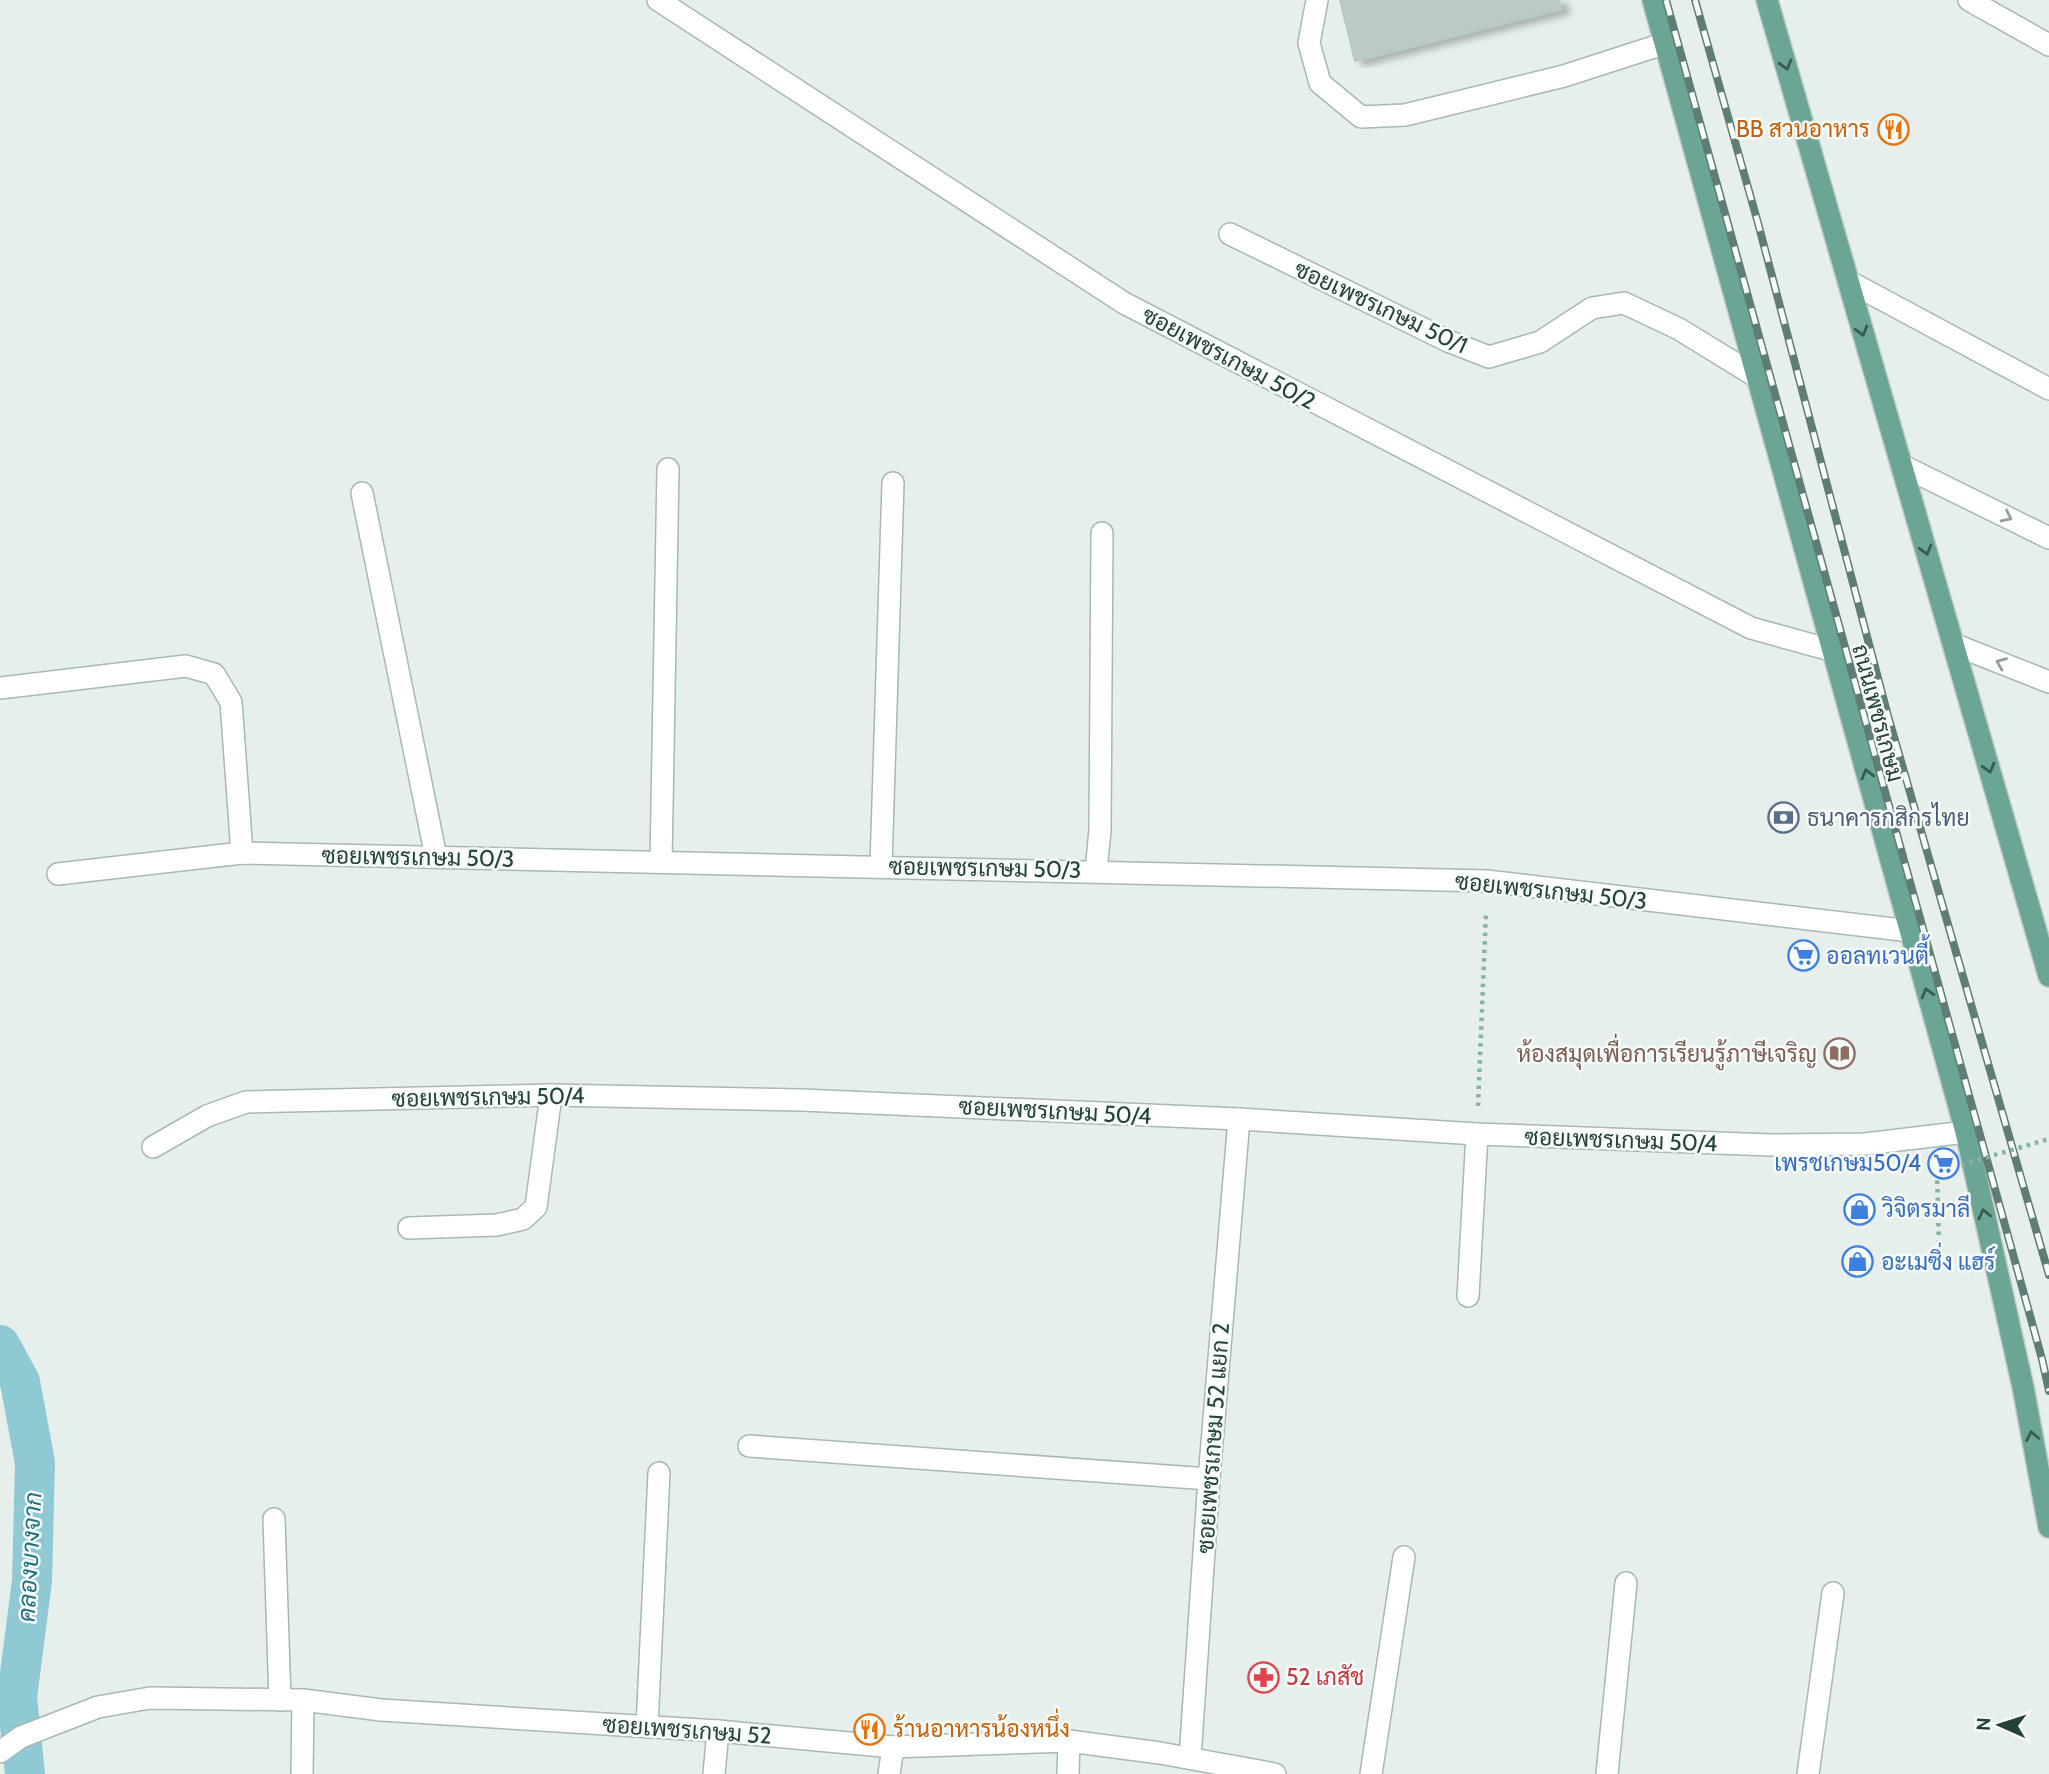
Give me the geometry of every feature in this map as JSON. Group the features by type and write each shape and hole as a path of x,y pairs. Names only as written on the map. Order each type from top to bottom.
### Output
{"main road":[{"name":"ถนนเพชรเกษม","path":"1653,0 1966,1132 2022,1387 2049,1527"},
{"path":"1767,0 2049,976"}],"street":[{"name":"ซอยเพชรเกษม 50/2","path":"658,0 1124,303 1751,628 1834,652"},
{"path":"1317,0 1309,43 1320,83 1361,117 1405,115 1537,83 1666,43"},
{"path":"1969,0 2049,45"},
{"name":"ซอยเพชรเกษม 50/1","path":"1230,234 1436,336 1489,357 1539,342 1592,308 1624,303 1679,329 1757,377"},
{"path":"1848,281 2049,389"},
{"path":"1901,465 2049,538"},
{"path":"661,862 668,469"},
{"path":"881,866 894,483"},
{"path":"362,493 436,858"},
{"path":"1096,871 1100,830 1102,533"},
{"path":"1953,644 2049,682"},
{"path":"0,688 186,666 214,674 231,702 242,853"},
{"name":"ซอยเพชรเกษม 50/3","path":"58,874 242,853 1487,881 1910,931"},
{"path":"409,1228 496,1225 523,1219 536,1207 551,1095"},
{"name":"ซอยเพชรเกษม 50/4","path":"153,1147 208,1116 246,1102 551,1095 802,1100 1239,1119 1477,1135 1772,1145 1865,1144 1966,1132"},
{"name":"ซอยเพชรเกษม 52 แยก 2","path":"1190,1758 1209,1479 1239,1119"},
{"path":"1468,1296 1477,1135"},
{"path":"749,1446 1209,1479"},
{"path":"647,1727 659,1473"},
{"path":"274,1519 280,1700"},
{"path":"1371,1774 1404,1557"},
{"path":"1607,1774 1626,1583"},
{"path":"1808,1774 1833,1593"},
{"name":"ซอยเพชรเกษม 52","path":"0,1752 21,1737 98,1707 150,1698 303,1700 381,1710 718,1731 893,1747 1069,1741 1190,1758 1275,1774"},
{"path":"302,1774 303,1700"},
{"path":"714,1774 718,1731"},
{"path":"1068,1774 1069,1741"},
{"path":"889,1774 893,1747"}],"path":[{"path":"1477,1135 1487,881"},
{"path":"1939,1247 1937,1172 2049,1139"}],"building":[{"path":"1340,0 1559,0 1561,9 1355,61"}],"waterway":[{"name":"คลองบางจาก","path":"0,1345 20,1382 35,1463 32,1581 17,1697 25,1774"}],"railway":[{"path":"1666,0 2049,1391"},
{"path":"1695,0 1758,223 1888,716 2049,1275"}],"place":[{"name":"BB สวนอาหาร","path":"1893,129"},
{"name":"ธนาคารกสิกรไทย","path":"1784,818"},
{"name":"ออลทเวนตี้","path":"1803,956"},
{"name":"ห้องสมุดเพื่อการเรียนรู้ภาษีเจริญ","path":"1840,1054"},
{"name":"เพรชเกษม50/4","path":"1944,1163"},
{"name":"วิจิตรมาลี","path":"1859,1209"},
{"name":"อะเมซิ่ง แฮร์","path":"1858,1262"},
{"name":"52 เภสัช","path":"1263,1677"},
{"name":"ร้านอาหารน้องหนึ่ง","path":"870,1729"}]}
